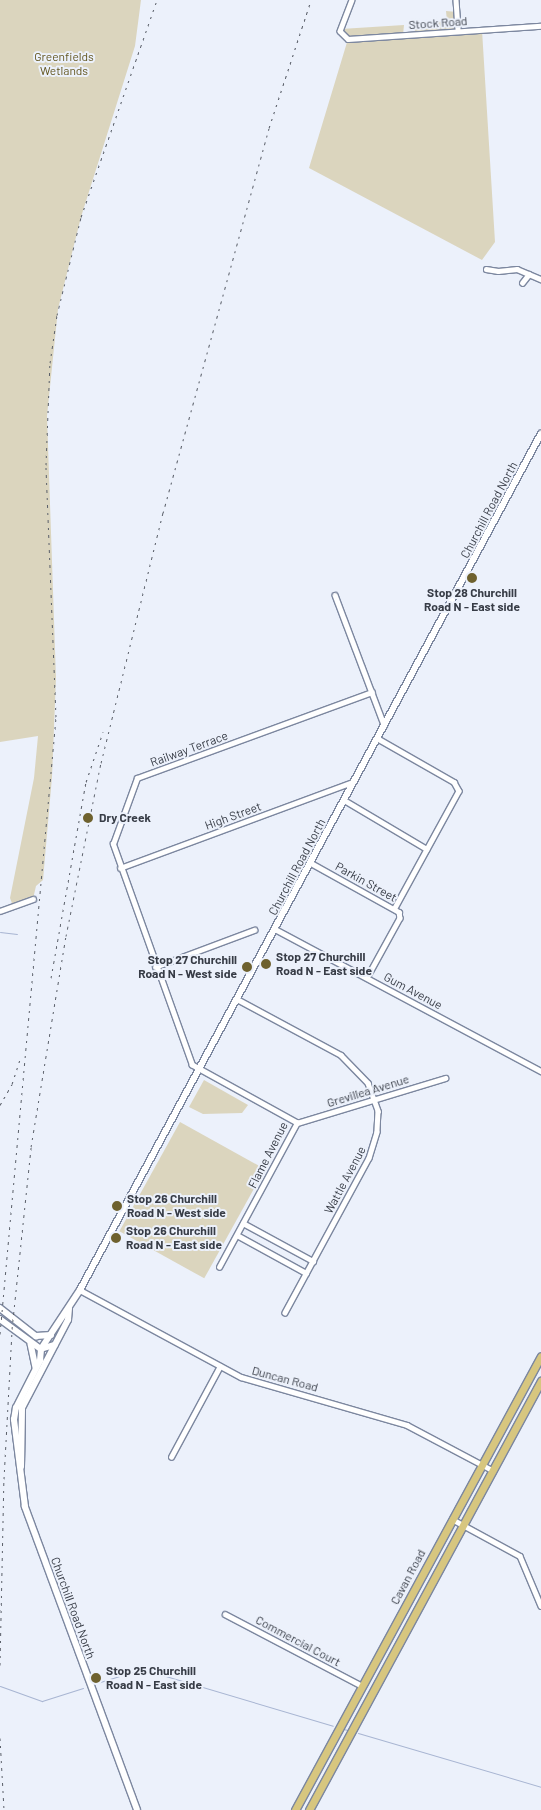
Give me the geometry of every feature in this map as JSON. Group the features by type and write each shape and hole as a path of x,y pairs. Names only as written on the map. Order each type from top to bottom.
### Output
{"main road":[{"name":"Cavan Road","path":"295,1810 541,1356"},
{"name":"Cavan Road","path":"310,1810 348,1736 541,1381"}],"street":[{"name":"Stock Road","path":"352,0 340,31 348,39 541,26"},
{"path":"456,0 458,31"},
{"path":"486,269 498,272 512,268 541,279"},
{"path":"522,283 529,274"},
{"name":"Churchill Road North","path":"137,1810 25,1506 15,1415 36,1367 41,1349 80,1290 541,434"},
{"path":"335,595 384,725"},
{"name":"Railway Terrace","path":"199,1070 187,1055 113,844 137,778 372,692"},
{"path":"377,738 454,782 459,791 395,908"},
{"name":"High Street","path":"120,868 354,782"},
{"path":"344,800 427,849"},
{"name":"Parkin Street","path":"311,863 395,908 400,918 367,978"},
{"path":"0,911 33,899"},
{"name":"Gum Avenue","path":"275,928 541,1071"},
{"path":"156,967 254,930"},
{"name":"Wattle Avenue","path":"237,999 341,1055 361,1072 376,1100 377,1132 374,1145 285,1313"},
{"name":"Flame Avenue","path":"199,1070 297,1123 219,1267"},
{"name":"Grevillea Avenue","path":"297,1123 445,1078"},
{"path":"243,1223 313,1261"},
{"path":"237,1235 306,1273"},
{"name":"Duncan Road","path":"80,1290 245,1378 407,1425 492,1470"},
{"path":"0,1308 36,1336 51,1335"},
{"name":"Churchill Road North","path":"21,1468 22,1408 68,1320 69,1309"},
{"path":"0,1319 31,1344 41,1349 54,1345"},
{"path":"31,1344 36,1367"},
{"path":"171,1457 220,1366"},
{"path":"452,1519 520,1556 541,1604"},
{"name":"Commercial Court","path":"225,1614 362,1686"}],"green space":[{"name":"Greenfields Wetlands","path":"0,0 141,0 135,46 81,217 58,309 47,416 56,678 52,777 43,880 36,886 33,899 13,906 10,898 34,778 38,736 0,742"},
{"path":"446,11 457,12 459,31 482,30 495,242 482,260 309,168 348,39 341,29 404,25 403,35 416,34 412,23 447,21"},
{"path":"204,1080 248,1105 242,1113 203,1114 189,1107"},
{"path":"180,1122 265,1169 204,1278 119,1231"}],"waterway":[{"path":"0,932 17,934"},
{"path":"97,1683 142,1669 333,1726"},
{"path":"0,1686 42,1701 83,1688"},
{"path":"343,1729 348,1730"},
{"path":"358,1733 541,1787"}],"railway":[{"path":"0,1334 56,717 46,465 50,363 57,315 81,217 157,0"},
{"path":"0,1665 4,1479 12,1329 31,1147 66,936 101,763 163,513 269,128 311,0"},
{"path":"51,978 86,782 103,732"},
{"path":"0,1105 12,1084 21,1056"},
{"path":"0,1738 4,1810"}],"place":[{"name":"Stop 28 Churchill Road N - East side","path":"472,578"},
{"name":"Dry Creek","path":"88,818"},
{"name":"Stop 27 Churchill Road N - East side","path":"266,964"},
{"name":"Stop 27 Churchill Road N - West side","path":"247,967"},
{"name":"Stop 26 Churchill Road N - West side","path":"117,1206"},
{"name":"Stop 26 Churchill Road N - East side","path":"116,1238"},
{"name":"Stop 25 Churchill Road N - East side","path":"96,1678"}]}
